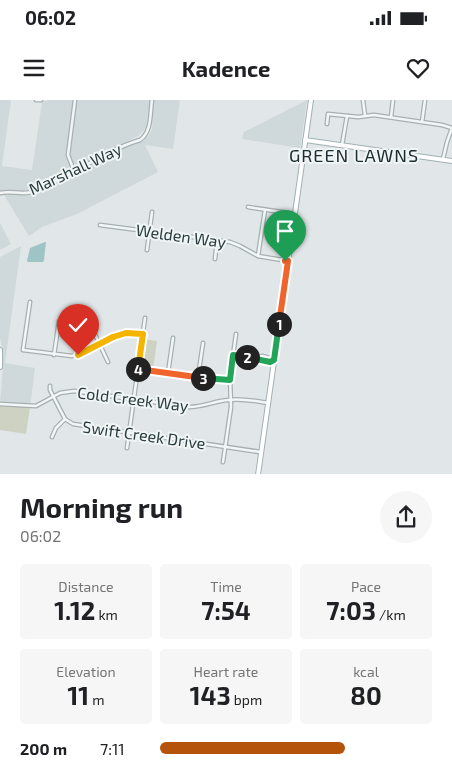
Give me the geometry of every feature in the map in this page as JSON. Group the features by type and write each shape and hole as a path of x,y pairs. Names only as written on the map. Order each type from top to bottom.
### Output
{"main road":[{"path":"258,474 311,100"},
{"path":"305,140 452,160"},
{"path":"0,350 0,367"}],"street":[{"path":"36,100 41,100"},
{"path":"74,100 68,155 74,171"},
{"name":"Marshall Way","path":"0,193 20,194 33,192 140,140 147,133 152,100"},
{"path":"363,100 366,116"},
{"path":"391,118 393,100"},
{"path":"422,122 425,100"},
{"path":"326,124 328,114 358,117 374,115 452,128 446,142 444,159"},
{"path":"342,145 347,116"},
{"path":"248,207 295,214"},
{"path":"258,256 265,210"},
{"path":"147,250 152,212"},
{"name":"Welden Way","path":"100,225 217,241 240,246 258,256 288,261"},
{"path":"215,259 217,241"},
{"path":"30,302 23,350 72,356 121,334 143,334"},
{"path":"127,448 146,318"},
{"path":"54,355 59,321"},
{"path":"91,326 108,362"},
{"path":"224,462 231,400 230,380 236,334"},
{"path":"168,373 173,338"},
{"path":"198,377 203,343"},
{"path":"233,355 258,358 262,356 273,360"},
{"path":"138,369 230,380"},
{"name":"Swift Creek Drive","path":"50,386 53,397 65,419 78,426 261,452"},
{"name":"Cold Creek Way","path":"0,404 32,407 64,392 74,391 196,408 231,400 268,403"},
{"path":"52,437 52,433 65,419"}],"shaded area":[{"path":"0,100 11,100 2,166 32,170 42,102 49,100 73,100 66,155 70,170 29,190 29,195 132,144 143,141 152,129 154,100 180,100 173,149 145,145 158,172 77,214 42,227 29,236 4,195 0,196"},
{"path":"77,100 150,100 146,128 138,136 76,167 70,156"},
{"path":"307,100 300,148 242,139 244,132"},
{"path":"0,223 11,244 0,250"},
{"path":"21,246 5,363 35,368 30,407 0,404 3,367 0,338 0,257"}],"green space":[{"path":"144,339 157,341 153,370 141,368 140,366"},
{"path":"0,404 30,407 26,434 0,430"}],"water":[{"path":"46,242 43,262 28,262 30,248"}],"district":[{"name":"GREEN LAWNS","path":"354,156"}],"route":[{"path":"78,355 116,336 130,333 143,334 138,369 217,380 230,380 233,355 258,358 261,361 270,362 274,360 288,261 285,261"}]}
